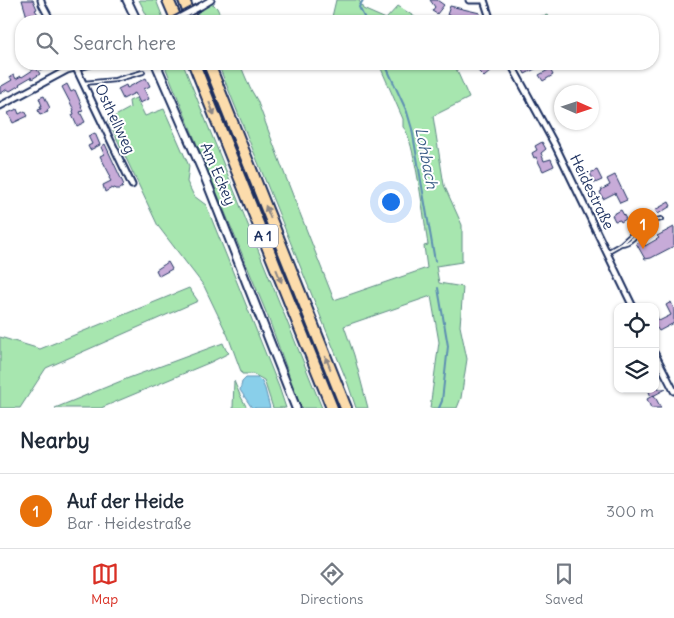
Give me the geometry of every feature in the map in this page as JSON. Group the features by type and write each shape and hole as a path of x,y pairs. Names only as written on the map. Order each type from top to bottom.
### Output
{"highway":[{"path":"168,0 173,15"},
{"path":"184,0 190,15"},
{"name":"A 1","path":"196,70 332,408"},
{"name":"A 1","path":"211,70 346,408"}],"street":[{"path":"41,0 48,15"},
{"path":"127,0 134,15"},
{"path":"185,15 210,0"},
{"path":"469,0 482,0 488,15"},
{"path":"0,106 67,70"},
{"name":"Osthellweg","path":"77,70 132,185"},
{"name":"Am Eckey","path":"159,70 203,172 296,408"},
{"name":"Heidestraße","path":"514,70 554,145 631,303"},
{"path":"659,362 674,391"}],"lane":[{"path":"84,83 115,80 143,72"},
{"path":"607,252 621,244 643,225 661,219"}],"green space":[{"path":"139,0 156,0 162,15 146,15"},
{"path":"336,0 359,0 363,9 377,15 332,15"},
{"path":"212,3 220,15 198,15 197,12"},
{"path":"398,6 412,15 390,15"},
{"path":"166,70 185,70 322,408 301,408 268,317"},
{"path":"220,70 242,70 257,100 334,300 427,268 424,246 428,245 411,146 403,127 403,119 382,70 457,70 469,98 433,116 444,185 462,225 462,262 436,266 439,283 463,287 460,326 467,359 461,398 457,408 430,408 439,342 431,296 344,326 368,408 356,408 348,384"},
{"path":"136,98 145,116 164,109 189,166 187,182 194,196 206,205 286,408 273,408 264,380 253,374 242,374 228,336 204,286 158,226 108,120 130,108 129,101"},
{"path":"189,288 198,301 46,368 20,408 0,408 0,337 40,349"},
{"path":"223,343 229,353 101,408 55,408 126,379"},
{"path":"234,381 240,395 247,408 233,408"}],"water":[{"path":"246,378 258,378 262,382 270,408 252,408 240,390 242,382"}],"building":[{"path":"22,0 33,0 37,9 35,10 39,15 26,15"},
{"path":"430,0 437,0 444,5 437,14 432,11 435,7"},
{"path":"450,6 480,13 480,15 447,15"},
{"path":"33,70 37,70 40,74 32,79 31,77 10,91 7,89 0,94 0,87 12,80 10,77 14,75 16,79"},
{"path":"477,70 491,71 484,77"},
{"path":"523,70 533,70 525,74"},
{"path":"550,70 553,75 543,81 539,75"},
{"path":"146,78 150,86 144,89 149,99 140,103 135,93 123,99 118,89 126,85 127,88"},
{"path":"67,84 71,92 75,90 82,106 83,111 80,112 85,122 77,126 72,115 74,110 62,87"},
{"path":"44,96 50,108 47,110 48,112 40,115 38,110 42,106 39,98"},
{"path":"17,109 19,114 25,111 28,116 13,123 8,113"},
{"path":"95,133 100,145 90,150 88,146 92,144 88,136"},
{"path":"542,142 546,149 541,153 544,161 551,159 554,166 543,171 532,153 537,150 535,146"},
{"path":"105,144 124,185 120,189 112,188 105,192 103,185 111,181 110,175 100,156 104,154 101,147"},
{"path":"597,170 602,180 595,183 590,173"},
{"path":"615,175 627,200 620,203 615,193 603,199 600,192 610,185 607,179"},
{"path":"669,202 671,206 658,214 655,210"},
{"path":"621,210 626,219 621,222 620,220 615,221 612,215"},
{"path":"674,227 674,246 651,258 645,259 636,243 643,240 645,246 659,238 657,236"},
{"path":"168,262 172,269 159,276 156,270"},
{"path":"671,302 674,309 674,323 659,331 659,321 671,315 666,305"},
{"path":"650,393 658,393 651,397"},
{"path":"654,395 661,408 651,408 647,399"}],"waterway":[{"name":"Lohbach","path":"363,0 359,7 363,15"},
{"name":"Lohbach","path":"388,70 407,112 412,129 435,261"},
{"name":"Lohbach","path":"438,288 448,346 442,401 439,408"}],"place":[{"name":"Auf der Heide","path":"643,249"}]}
